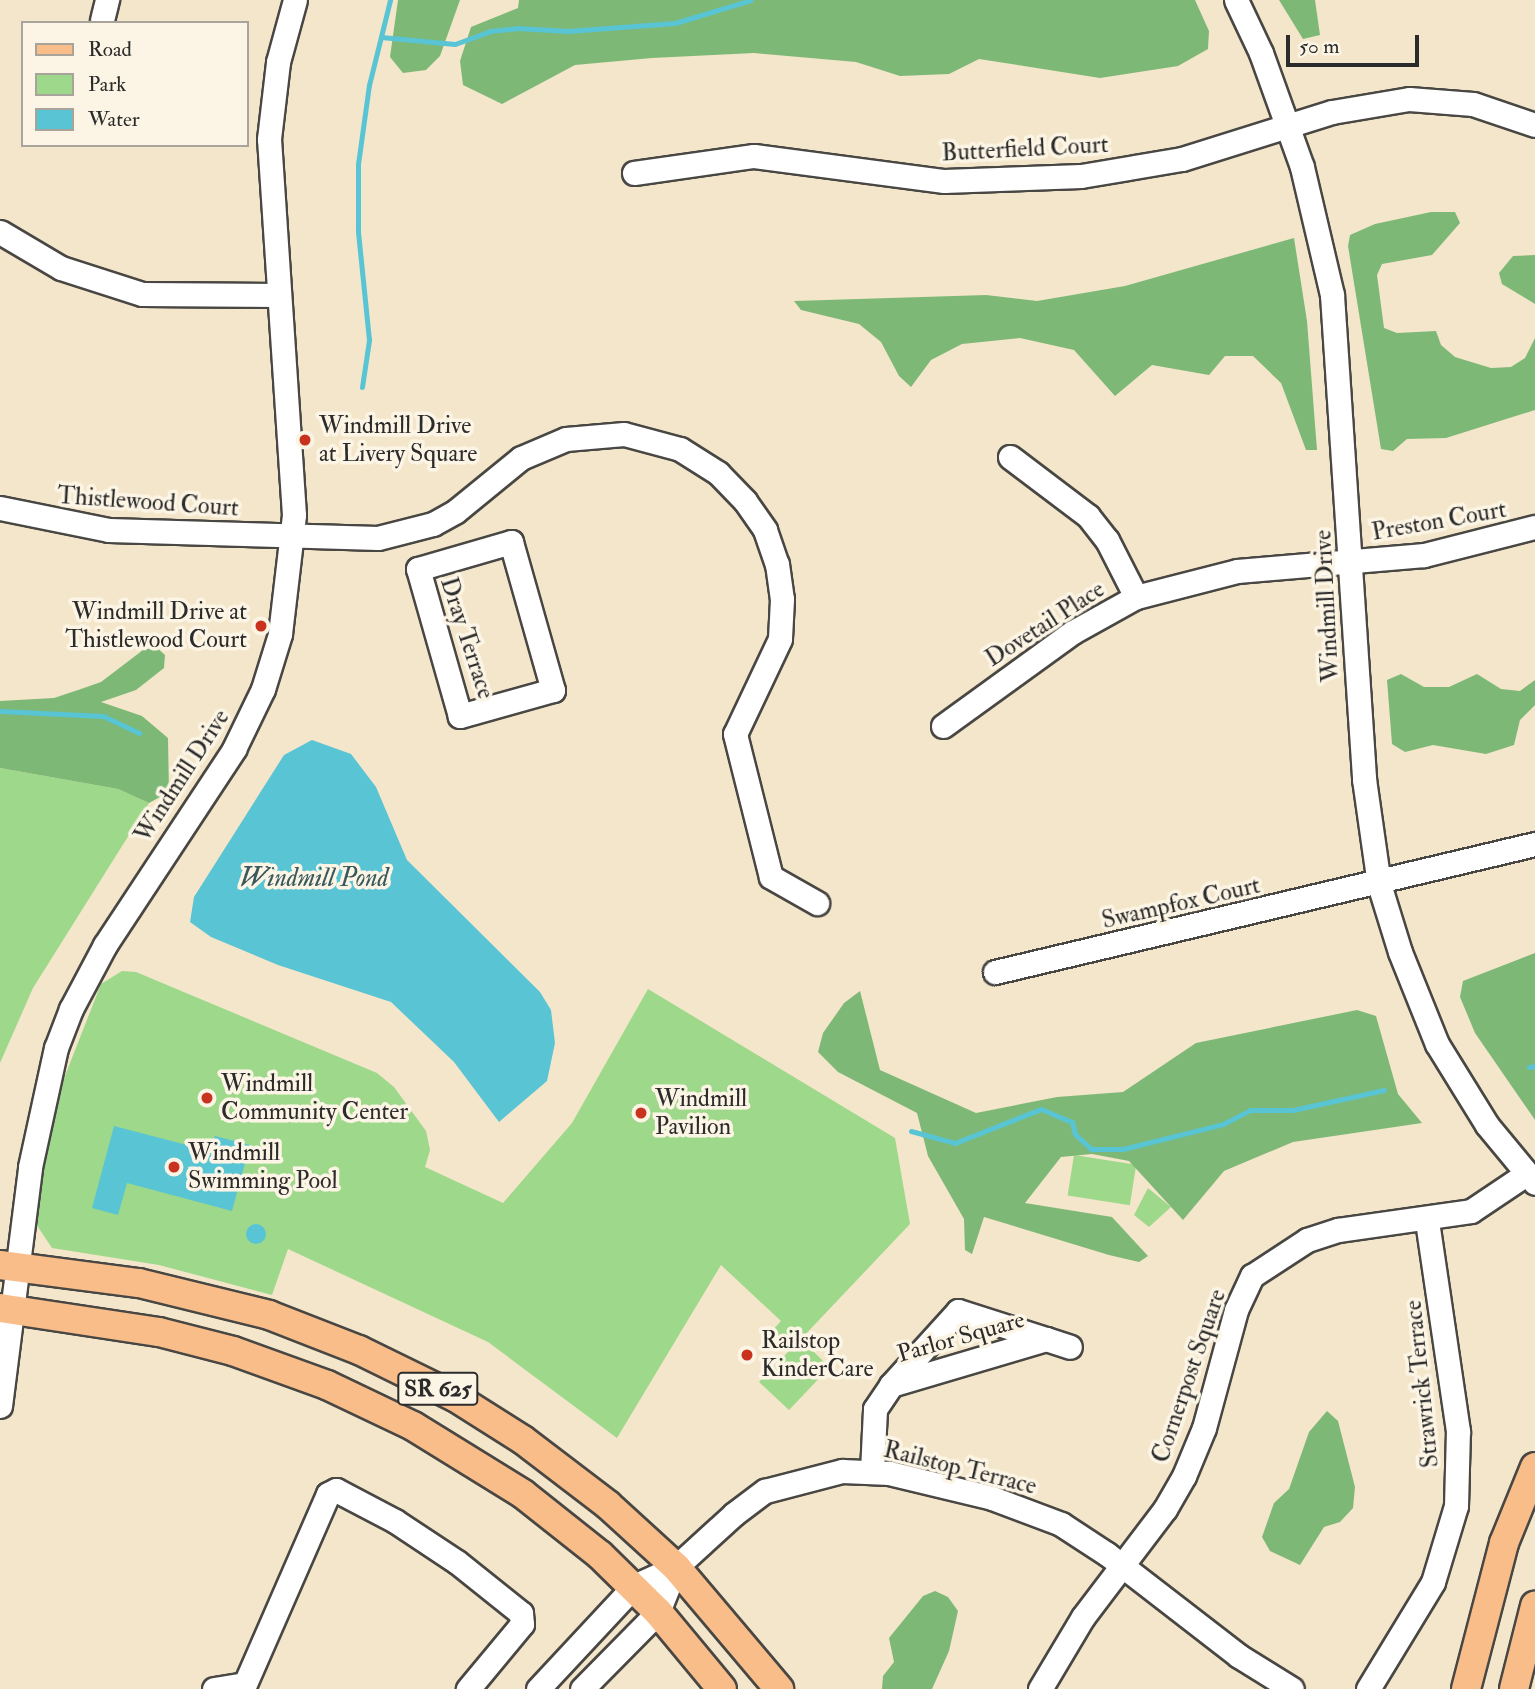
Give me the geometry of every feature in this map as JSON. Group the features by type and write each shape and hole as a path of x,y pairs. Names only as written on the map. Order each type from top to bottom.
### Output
{"main road":[{"name":"SR 625","path":"9,1266 187,1292 269,1315 359,1350 455,1397 523,1440 608,1505 676,1567 779,1689"},
{"name":"SR 625","path":"6,1308 180,1337 327,1385 433,1437 523,1494 634,1586 722,1689"},
{"path":"1466,1689 1504,1543 1535,1467"},
{"path":"1514,1689 1535,1606"}],"street":[{"name":"Windmill Drive","path":"0,1406 9,1266 37,1121 71,1009 112,934 250,719 280,634 293,538 269,139 278,62 295,0"},
{"name":"Windmill Drive","path":"1236,0 1289,127 1325,252 1332,295 1364,779 1379,884 1437,1044 1487,1125 1530,1178"},
{"name":"Butterfield Court","path":"634,173 754,156 944,181 1026,181 1171,161 1360,105 1409,99 1473,104 1535,125"},
{"path":"0,232 61,268 142,294 279,295"},
{"name":"Thistlewood Court","path":"0,508 110,530 363,539 408,533 456,511 521,458 566,439 595,434 653,439 680,450 718,473 745,501 765,530 781,591 782,628 775,657 735,734 771,877 817,904"},
{"path":"1010,457 1088,516 1107,540 1136,597"},
{"name":"Preston Court","path":"1351,563 1470,547 1535,527"},
{"name":"Dray Terrace","path":"408,533 418,569 460,716 553,690 511,542 418,569"},
{"name":"Dovetail Place","path":"943,726 1064,638 1136,597 1237,571 1351,563"},
{"name":"Swampfox Court","path":"995,972 1379,884 1535,844"},
{"name":"Cornerpost Square","path":"1040,1689 1083,1617 1165,1509 1189,1463 1236,1310 1252,1276 1307,1240 1338,1230 1427,1220 1471,1210 1530,1178"},
{"name":"Strawrick Terrace","path":"1368,1689 1433,1582 1456,1506 1458,1431 1427,1220"},
{"name":"Parlor Square","path":"872,1471 875,1409 891,1385 958,1311 1070,1347"},
{"name":"Parlor Square","path":"891,1385 1046,1339"},
{"name":"Railstop Terrace","path":"676,1567 765,1491 828,1472 872,1471 1020,1507 1078,1534 1239,1656 1292,1689"},
{"path":"214,1689 248,1686 328,1494 335,1490 395,1521 457,1562 521,1613 522,1624 468,1689"},
{"path":"538,1689 634,1586 676,1567"},
{"path":"582,1689 658,1612 676,1567"}],"green space":[{"path":"398,0 460,0 440,56 426,70 403,73 390,57"},
{"path":"519,0 1195,0 1209,31 1208,49 1178,66 1100,78 979,59 949,74 900,76 856,62 754,53 652,58 575,65 502,104 463,85 460,61 471,27 518,8"},
{"path":"1279,0 1315,0 1320,35 1303,39"},
{"path":"1431,212 1455,212 1460,223 1432,255 1382,264 1377,275 1384,328 1397,333 1436,331 1441,345 1455,357 1491,368 1511,367 1525,358 1535,338 1535,410 1446,438 1407,439 1393,451 1381,449 1348,246 1350,235 1375,224"},
{"path":"1294,238 1307,321 1317,450 1306,450 1281,383 1253,356 1225,356 1209,375 1152,365 1115,396 1074,350 1020,338 962,344 931,360 911,387 899,376 881,342 859,324 801,310 794,301 986,295 1037,301 1125,286"},
{"path":"1535,255 1535,304 1502,284 1499,273 1513,256"},
{"path":"156,647 165,655 164,668 136,690 101,702 142,716 168,738 169,792 149,803 118,789 0,768 0,701 54,698 81,689 101,682 143,650"},
{"path":"1401,674 1424,687 1449,687 1477,674 1501,689 1520,691 1535,680 1535,705 1520,720 1514,745 1486,754 1433,745 1405,752 1392,744 1387,680"},
{"path":"0,768 118,789 149,803 33,988 0,1063"},
{"path":"1535,953 1535,1120 1475,1033 1460,997 1463,981"},
{"path":"122,971 136,972 377,1073 394,1087 426,1131 430,1150 425,1167 503,1203 572,1123 648,989 895,1138 910,1224 801,1339 825,1363 826,1371 789,1410 759,1382 789,1351 770,1333 781,1321 721,1265 617,1438 488,1342 288,1249 272,1295 159,1265 52,1248 36,1224 52,1109 101,984"},
{"path":"860,991 880,1070 976,1113 1057,1097 1123,1092 1196,1043 1357,1010 1376,1016 1398,1094 1422,1123 1293,1142 1224,1171 1183,1220 1129,1161 1092,1154 1061,1157 1025,1203 1112,1217 1148,1256 1139,1262 1109,1255 984,1217 972,1254 965,1250 964,1219 928,1156 917,1113 838,1072 818,1052 823,1033 844,1003"},
{"path":"1074,1155 1136,1165 1130,1205 1068,1195"},
{"path":"1148,1188 1171,1207 1149,1227 1134,1215"},
{"path":"1327,1411 1338,1421 1355,1487 1353,1508 1340,1522 1324,1527 1300,1565 1270,1551 1262,1537 1274,1503 1289,1489 1309,1432"},
{"path":"935,1591 948,1597 958,1611 949,1651 932,1689 882,1689 883,1676 894,1662 889,1638 923,1596"}],"water":[{"name":"Windmill Pond","path":"312,740 351,754 376,787 407,860 540,992 551,1010 555,1043 547,1081 499,1122 454,1062 391,1002 278,965 211,937 190,922 194,897 284,755"},
{"name":"Windmill Swimming Pool","path":"114,1126 210,1151 215,1136 250,1145 232,1211 127,1183 118,1215 92,1208"},
{"path":"256,1224 263,1227 266,1234 263,1241 256,1244 249,1241 246,1234 249,1227"}],"waterway":[{"path":"362,387 369,340 358,231 358,164 369,85 390,0"},
{"path":"381,37 455,44 490,31 517,28 568,31 675,23 751,0"},
{"path":"0,711 103,716 139,733"},
{"path":"1529,1067 1535,1066"},
{"path":"911,1131 955,1143 1041,1109 1072,1122 1075,1134 1091,1149 1123,1149 1223,1124 1250,1110 1293,1110 1384,1090"}],"place":[{"name":"Windmill Drive at Livery Square","path":"305,440"},
{"name":"Windmill Drive at Thistlewood Court","path":"261,626"},
{"name":"Windmill Community Center","path":"207,1098"},
{"name":"Windmill Pavilion","path":"641,1113"},
{"name":"Windmill Swimming Pool","path":"174,1167"},
{"name":"Railstop KinderCare","path":"747,1355"}]}
